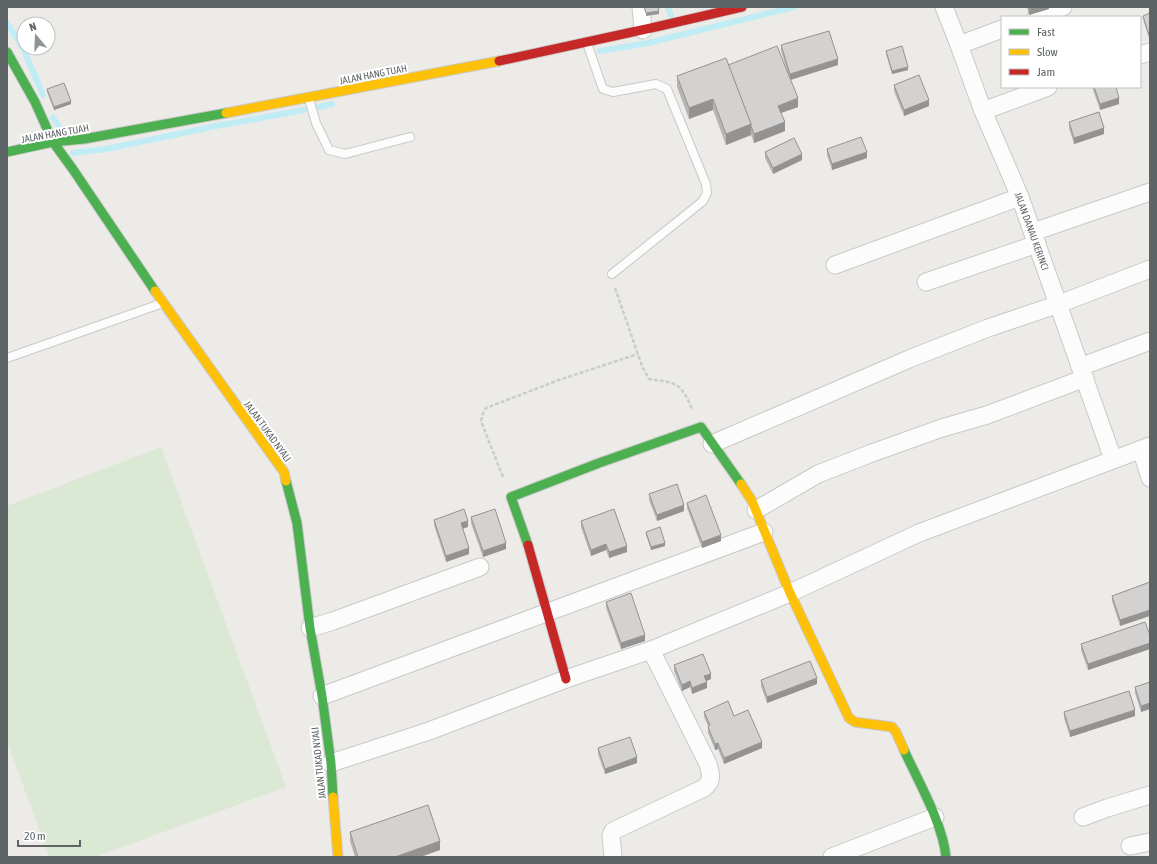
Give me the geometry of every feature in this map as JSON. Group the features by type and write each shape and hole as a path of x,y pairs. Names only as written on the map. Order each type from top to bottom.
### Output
{"street":[{"path":"641,7 643,30"},
{"name":"JALAN HANG TUAH","path":"7,152 53,142 84,139 308,98 588,43 742,7"},
{"name":"JALAN DANAU KERINCI","path":"944,7 983,111 1020,196 1113,459"},
{"path":"1039,16 1063,7"},
{"path":"959,45 1001,29"},
{"name":"JALAN TUKAD NYALI","path":"7,52 35,102 53,142 163,303 284,472 297,522 310,628 322,696 331,763 338,857"},
{"path":"983,111 1045,88"},
{"path":"926,282 1150,192"},
{"path":"835,265 1020,196"},
{"path":"712,444 909,359 988,328 1059,304 1150,269"},
{"path":"756,510 818,474 942,428 988,415 1150,341"},
{"path":"566,679 532,557 510,497 599,463 701,427 747,494 756,510 790,593 849,718 855,722 892,727 896,732 935,818 945,845 946,857"},
{"path":"331,763 429,731 566,679 651,650 790,593 908,537 1146,447 1150,478"},
{"path":"322,696 764,532"},
{"path":"310,628 480,567"},
{"path":"613,857 611,836 613,831 704,788 710,782 711,777 708,764 651,650"},
{"path":"1083,817 1150,795"},
{"path":"832,857 935,818"},
{"path":"1130,846 1150,842"}],"lane":[{"path":"588,43 598,78 603,89 613,92 656,84 667,89 706,184 706,193 703,201 612,274"},
{"path":"308,98 316,123 329,150 345,154 410,137"},
{"path":"7,358 163,303"}],"path":[{"path":"612,274 642,366 649,379 670,382 686,394 701,427"},
{"path":"510,497 481,421 486,408 559,380 638,354"}],"green space":[{"path":"161,447 286,787 95,857 49,857 7,741 7,506"}],"building":[{"path":"644,7 658,7 659,11 646,13"},
{"path":"1150,13 1150,38 1143,16"},
{"path":"829,31 838,59 790,74 781,45"},
{"path":"777,46 798,98 778,106 785,122 754,134 728,65"},
{"path":"902,46 908,67 892,71 886,51"},
{"path":"726,58 751,124 726,134 713,99 689,108 677,76"},
{"path":"919,75 929,100 904,110 894,85"},
{"path":"64,83 71,101 54,107 47,89"},
{"path":"1094,88 1116,88 1119,98 1100,104"},
{"path":"1099,112 1104,128 1074,138 1069,122"},
{"path":"861,137 867,152 832,164 827,149"},
{"path":"794,138 802,154 773,168 765,152"},
{"path":"677,484 684,505 657,515 649,494"},
{"path":"706,495 721,535 702,542 687,503"},
{"path":"464,509 468,521 461,523 469,548 446,556 434,520"},
{"path":"495,509 506,543 483,551 471,517"},
{"path":"614,509 627,546 609,552 606,544 591,550 581,521"},
{"path":"660,527 665,543 651,547 646,532"},
{"path":"1150,582 1150,610 1120,620 1112,596"},
{"path":"631,593 645,635 621,643 606,602"},
{"path":"1145,622 1150,635 1150,643 1088,664 1081,644"},
{"path":"703,654 711,674 704,676 707,682 692,688 690,681 682,685 674,665"},
{"path":"810,661 817,678 767,697 761,680"},
{"path":"1150,682 1150,703 1141,706 1135,687"},
{"path":"1129,691 1135,710 1070,731 1064,712"},
{"path":"728,701 734,716 748,710 762,742 724,758 718,743 715,744 708,727 710,725 704,712"},
{"path":"630,737 637,757 605,769 598,748"},
{"path":"428,805 440,841 395,857 358,857 350,832"}],"waterway":[{"path":"668,7 671,15"},
{"path":"600,51 648,43 794,7"},
{"path":"7,23 24,50 43,95"},
{"path":"316,108 332,104"},
{"path":"73,153 106,149 216,126 304,110"},
{"path":"53,118 64,134"}],"traffic: fast":[{"path":"7,52 35,102 53,142 155,291"},
{"path":"7,152 53,142 84,139 226,113"},
{"path":"528,545 511,497 599,463 701,427 741,484"},
{"path":"286,481 297,523 310,628 322,696 331,763 333,797"},
{"path":"904,750 935,817 944,844 946,857"}],"traffic: slow":[{"path":"226,113 499,61"},
{"path":"155,291 284,472 286,481"},
{"path":"741,484 752,501 790,593 849,718 855,722 892,727 896,732 904,750"},
{"path":"333,797 338,857"}],"traffic: jam":[{"path":"499,61 742,7"},
{"path":"528,545 566,679"}]}
